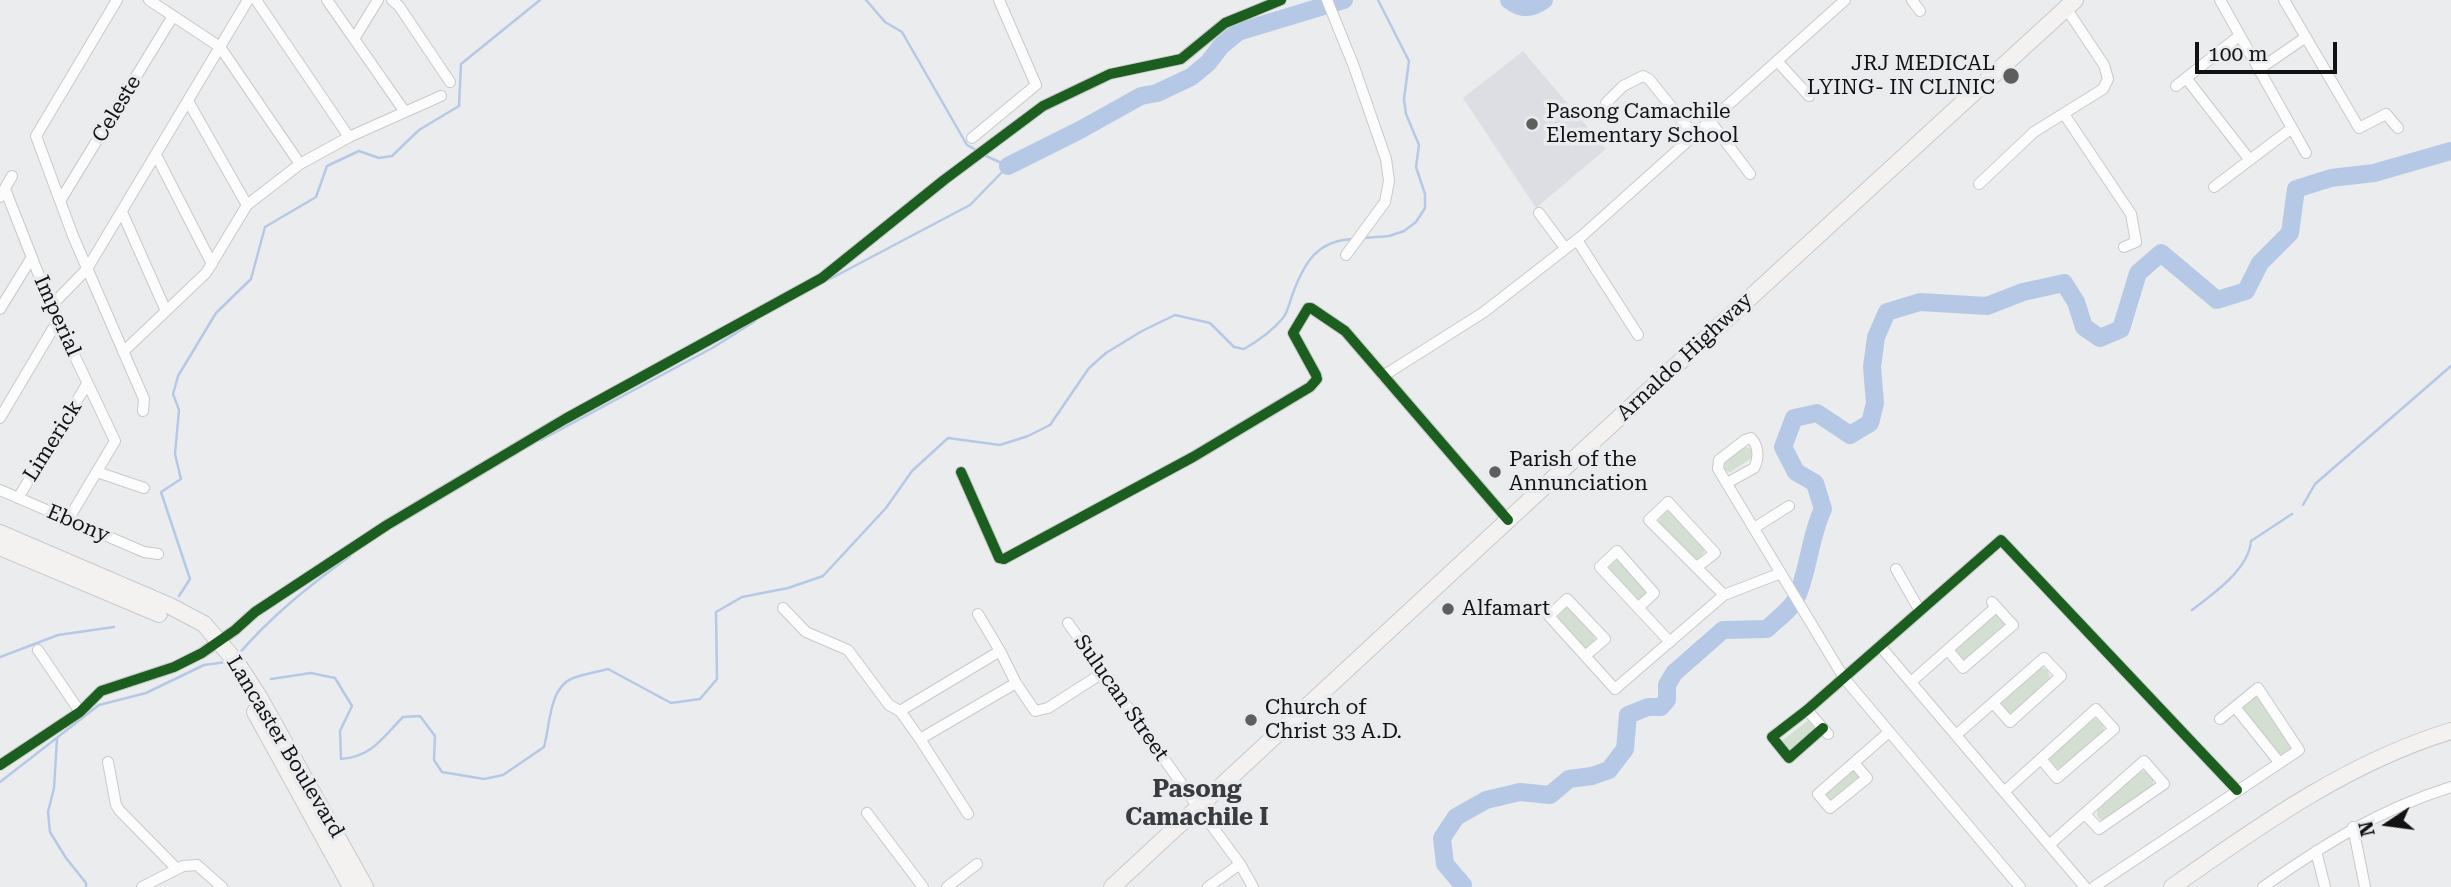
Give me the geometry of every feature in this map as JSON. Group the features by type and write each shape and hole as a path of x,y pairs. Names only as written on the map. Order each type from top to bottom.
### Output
{"main road":[{"name":"Arnaldo Highway","path":"1112,887 2070,3"},
{"name":"Lancaster Boulevard","path":"0,533 166,611"},
{"name":"Lancaster Boulevard","path":"0,547 204,624 237,663 351,887"},
{"name":"Lancaster Boulevard","path":"254,699 365,887"},
{"path":"2172,887 2269,819 2329,783 2420,741 2451,731"},
{"path":"2188,887 2273,826 2330,792 2451,740"}],"street":[{"path":"117,0 36,136 87,269 144,399 143,411"},
{"path":"149,0 220,47 300,164"},
{"path":"51,306 87,269 248,0"},
{"path":"256,0 349,137"},
{"path":"327,0 405,112"},
{"path":"354,39 379,0"},
{"path":"393,0 450,82"},
{"path":"972,138 1036,85 999,0"},
{"path":"0,765 80,712 95,695 112,686 174,667 202,653 236,630 255,612 387,525 565,419 822,278 1043,106 1110,74 1181,60 1229,20 1281,0"},
{"path":"1327,0 1386,159 1389,180 1385,202 1346,255"},
{"path":"1383,376 1484,312 1577,240 1844,0"},
{"path":"1912,0 1920,11"},
{"path":"2220,0 2306,153"},
{"path":"2284,0 2359,128 2386,114 2398,128"},
{"path":"1979,184 2034,132 2103,89 2108,79 2104,65 2070,3"},
{"name":"Celeste","path":"60,201 173,16"},
{"path":"2176,86 2239,36"},
{"path":"2258,70 2306,37"},
{"path":"1777,61 1809,96"},
{"path":"1606,103 1623,86 1643,76 1649,79 1694,135"},
{"path":"2186,78 2249,159"},
{"path":"123,352 206,273 247,205 300,164 349,137 442,96"},
{"path":"188,101 247,205"},
{"path":"2064,114 2131,214 2136,242 2124,247"},
{"path":"1710,121 1750,174"},
{"path":"2214,187 2292,128"},
{"path":"156,155 212,264"},
{"path":"2,193 12,176"},
{"name":"Imperial","path":"2,193 51,306 115,441 97,472"},
{"path":"122,212 166,311"},
{"path":"1539,213 1565,248"},
{"path":"1577,240 1638,335"},
{"path":"0,309 32,257"},
{"path":"961,472 996,551 1001,559 1004,559 1203,452 1310,387 1317,379 1316,375 1293,333 1308,308 1315,309 1345,331 1508,520"},
{"path":"0,418 58,320"},
{"name":"Limerick","path":"18,498 88,384"},
{"path":"68,520 97,472 144,488"},
{"path":"1727,483 1844,678 2020,887"},
{"name":"Ebony","path":"0,490 144,552 158,554"},
{"path":"1697,567 1714,553 1668,502 1649,520 1724,595"},
{"path":"1754,528 1789,506"},
{"path":"1807,710 1825,731 1789,758 1772,737 1807,710 2001,540 2237,790"},
{"path":"1638,608 1654,593 1617,551 1600,567 1638,608 1670,642"},
{"path":"1896,569 1920,611"},
{"path":"1585,656 1605,639 1567,599 1549,616 1615,690 1724,595 1781,573"},
{"path":"1910,682 1994,605 2013,625 1963,668 1948,650"},
{"path":"783,608 806,632 848,650 889,705 900,711 968,814"},
{"path":"978,614 1016,683 1035,711 1041,712 1104,672"},
{"name":"Sulucan Street","path":"1068,623 1240,863 1253,887"},
{"path":"1880,646 2085,887"},
{"path":"38,650 80,712"},
{"path":"900,711 1000,651"},
{"path":"1956,735 2044,658 2061,676 2010,722 1993,703"},
{"path":"920,739 1016,683"},
{"path":"2094,887 2299,750 2258,688 2220,719"},
{"path":"2235,707 2279,762"},
{"path":"2004,792 2096,709 2114,729 2057,778 2041,759"},
{"path":"1854,763 1867,778 1830,808 1818,794 1889,732"},
{"path":"2049,845 2144,761 2164,784 2103,827 2096,828 2085,814"},
{"path":"108,762 119,810 177,869"},
{"path":"2263,887 2353,827 2403,803 2451,787"},
{"path":"867,813 923,887"},
{"path":"2353,827 2365,887"},
{"path":"2316,851 2325,887"},
{"path":"1208,887 1240,863"},
{"path":"947,887 977,864"},
{"path":"142,887 183,866 197,865 220,886"},
{"path":"2280,875 2283,887"}],"shaded area":[{"name":"Pasong Camachile Elementary School","path":"1523,51 1606,149 1536,208 1463,98"}],"green space":[{"path":"1746,447 1753,449 1752,458 1730,472 1725,471 1724,461"},
{"path":"1664,511 1671,511 1705,549 1702,557 1696,560 1659,524 1660,515"},
{"path":"1613,560 1620,560 1648,593 1639,601 1607,570"},
{"path":"1563,608 1569,608 1594,635 1595,641 1590,649 1584,649 1557,618"},
{"path":"1994,614 2005,623 2004,626 1963,660 1955,651 1956,648"},
{"path":"2040,667 2048,670 2050,679 2015,712 2009,713 2002,707 2002,701"},
{"path":"2254,697 2261,699 2292,749 2283,756 2243,712 2243,705"},
{"path":"1810,719 1815,726 1813,729 1786,750 1781,744 1783,740"},
{"path":"2096,719 2103,725 2104,731 2060,769 2053,766 2050,756 2090,720"},
{"path":"1852,770 1859,773 1857,781 1834,801 1830,801 1826,793"},
{"path":"2146,771 2153,778 2153,785 2104,821 2098,818 2097,809 2139,772"}],"waterway":[{"path":"179,596 190,579 161,492 181,479 175,454 179,410 173,394 178,376 216,313 251,279 265,227 316,197 327,166 359,151 379,158 392,156 419,130 459,106 461,64 540,0"},
{"path":"866,0 885,22 902,32 967,145 978,151"},
{"path":"1008,166 1141,96 1157,93 1191,77 1238,32 1344,0"},
{"path":"1364,238 1389,236 1404,231 1416,222 1425,208 1425,194 1416,167 1419,145 1406,114 1404,99 1409,61 1378,0"},
{"path":"1509,0 1526,7 1544,0"},
{"path":"1462,887 1445,864 1442,838 1456,817 1486,800 1520,792 1550,795 1569,779 1592,776 1609,770 1625,749 1628,715 1648,707 1661,707 1667,700 1667,685 1674,673 1723,630 1767,629 1795,601 1823,509 1815,483 1796,472 1783,447 1794,418 1817,413 1850,435 1870,423 1875,403 1872,367 1876,337 1887,312 1920,302 1987,306 2023,292 2064,283 2076,302 2084,327 2100,338 2121,329 2138,273 2161,253 2217,300 2246,291 2260,263 2290,233 2296,189 2331,178 2374,173 2451,151"},
{"path":"828,280 970,205 1008,166 984,155"},
{"path":"271,679 311,673 335,678 352,706 340,731 341,759 369,750 403,717 420,716 435,736 434,760 442,772 484,779 503,775 544,747 554,699 564,684 575,677 608,669 671,703 700,699 717,679 716,612 742,597 788,588 823,576 886,508 912,471 948,438 1000,445 1050,425 1089,368 1106,353 1175,315 1210,323 1234,347 1244,349 1265,335 1283,318 1303,271 1314,254 1331,243 1354,239"},
{"path":"541,440 714,347 755,321"},
{"path":"2303,505 2315,484 2451,366"},
{"path":"2192,610 2237,571 2249,551 2251,541 2292,514"},
{"path":"237,656 291,602 350,556"},
{"path":"0,657 58,635 114,627"},
{"path":"0,782 99,705 146,693 204,665 226,662"},
{"path":"57,739 54,788 48,812 50,832 86,883 86,887"}],"cycle path":[{"path":"0,765 80,712 101,691 174,667 202,653 255,612 387,525 565,419 822,278 944,180 1043,106 1110,74 1181,59 1225,23 1281,0"},
{"path":"961,472 999,558 1004,559 1193,457 1310,387 1317,379 1316,375 1293,333 1308,308 1311,308 1345,331 1508,520"},
{"path":"1823,728 1789,758 1772,737 1807,710 2001,540 2237,790"}],"place":[{"name":"JRJ MEDICAL LYING- IN CLINIC","path":"2011,76"},
{"name":"Pasong Camachile Elementary School","path":"1532,124"},
{"name":"Parish of the Annunciation","path":"1495,472"},
{"name":"Alfamart","path":"1448,609"},
{"name":"Church of Christ 33 A.D.","path":"1251,720"}],"district":[{"name":"Pasong Camachile I","path":"1197,804"}]}
